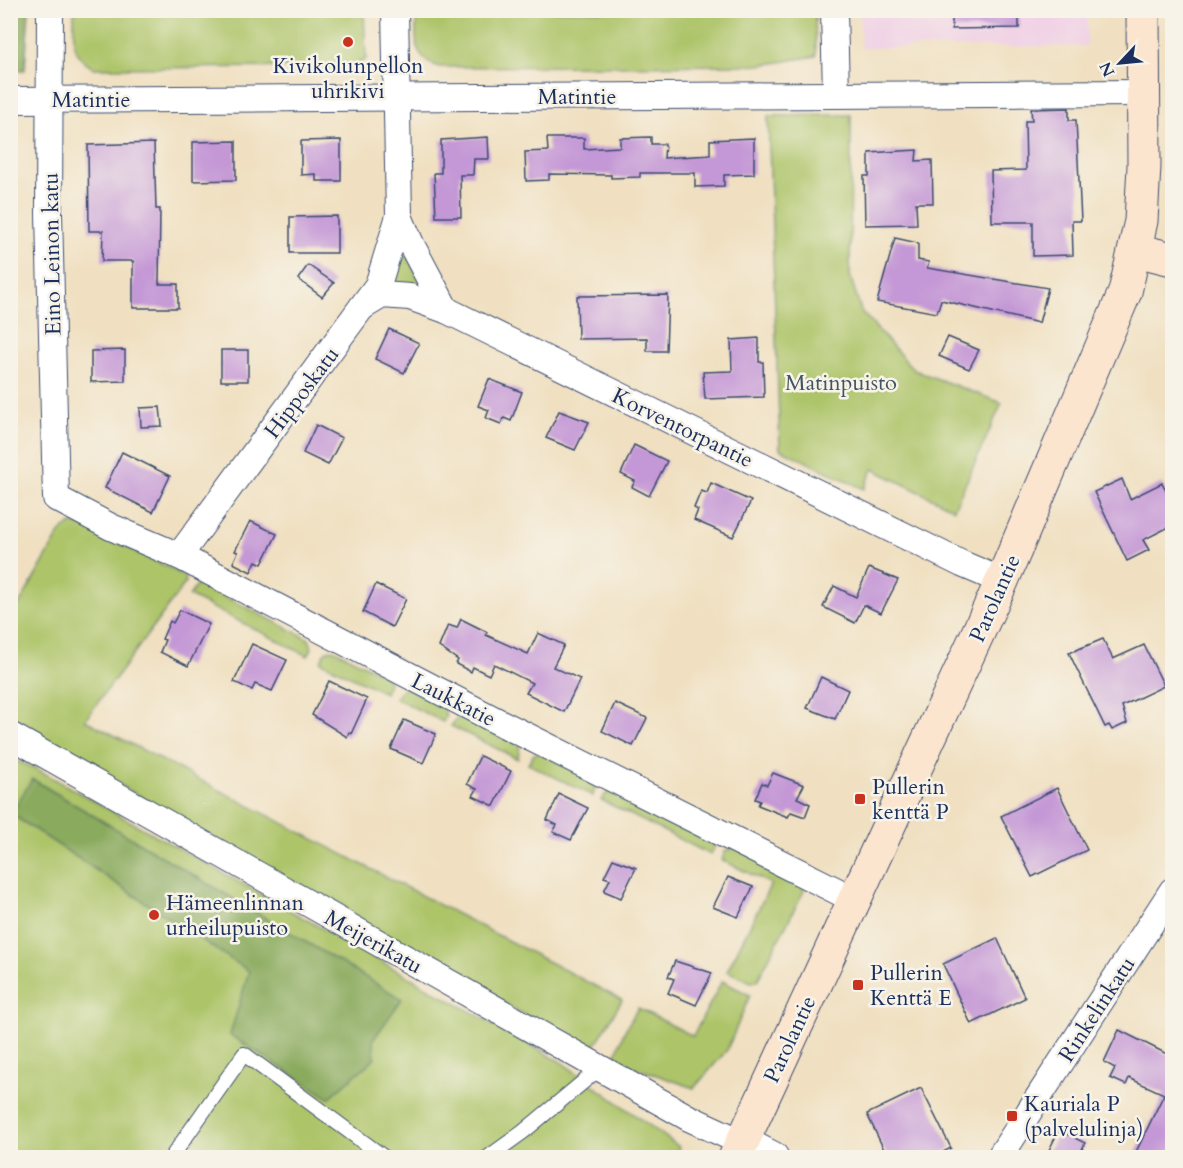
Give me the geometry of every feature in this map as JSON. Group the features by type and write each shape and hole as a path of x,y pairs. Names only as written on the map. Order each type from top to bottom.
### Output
{"main road":[{"name":"Parolantie","path":"738,1150 1002,581 1125,292 1141,220 1143,10"},
{"path":"1136,250 1173,259"}],"street":[{"name":"Eino Leinon katu","path":"50,10 49,214 56,498"},
{"path":"395,10 399,216 446,310"},
{"path":"834,10 836,94"},
{"name":"Matintie","path":"10,100 1144,93"},
{"name":"Hipposkatu","path":"179,556 378,285 388,261 399,216"},
{"name":"Korventorpantie","path":"362,307 382,295 410,297 446,310 939,553 1002,581"},
{"name":"Laukkatie","path":"56,498 111,527 179,556 495,720 853,899"},
{"name":"Meijerikatu","path":"10,735 689,1118 738,1150"},
{"name":"Rinkelinkatu","path":"999,1158 1173,891"},
{"path":"738,1150 772,1158"}],"lane":[{"path":"171,1158 244,1054 385,1158"},
{"path":"487,1158 524,1132 600,1068"}],"shaded area":[{"path":"860,11 1087,11 1087,46 861,48"}],"green space":[{"path":"10,11 29,11 25,70 11,70"},
{"path":"74,11 364,11 366,59 358,64 339,67 93,68 79,56 74,44"},
{"path":"417,11 815,11 816,56 761,65 439,67 423,58 419,51 416,37"},
{"name":"Matinpuisto","path":"851,115 850,275 861,311 914,370 1002,403 954,509 873,469 864,489 780,449 768,116"},
{"path":"402,245 424,290 394,285 390,281"},
{"path":"72,524 80,525 172,569 185,577 186,582 85,720 622,1000 594,1047 521,1013 11,723 11,619 57,538 64,528"},
{"path":"198,583 309,639 312,648 308,656 189,596"},
{"path":"335,650 386,676 389,683 385,693 321,662 325,652"},
{"path":"405,687 443,706 446,716 443,722 395,698"},
{"path":"458,717 520,745 518,759 451,726"},
{"path":"541,753 596,782 593,796 528,764 534,754"},
{"name":"Hämeenlinnan urheilupuisto","path":"10,759 33,767 561,1062 678,1146 682,1157 11,1157"},
{"path":"32,779 402,999 373,1040 375,1058 329,1098 230,1035 249,971 11,814"},
{"path":"616,790 712,836 715,845 711,855 601,800 608,792"},
{"path":"735,847 802,880 804,891 757,981 751,982 727,971 771,884 722,860 725,851"},
{"path":"722,981 750,995 727,1050 694,1088 614,1060 624,1032 638,1008 693,1036"}],"building":[{"path":"952,10 1019,10 1019,28 952,29"},
{"path":"1069,108 1069,120 1076,120 1081,221 1072,221 1073,255 1033,256 1033,222 992,222 991,171 1026,170 1025,121 1032,121 1031,109"},
{"path":"488,137 489,159 474,159 473,175 460,175 461,217 436,217 434,173 441,173 441,140"},
{"path":"651,137 651,144 665,144 664,158 710,155 710,140 754,138 754,174 724,175 724,186 695,187 695,173 640,173 640,177 611,178 611,175 549,174 549,180 526,181 525,152 548,151 547,138 584,138 584,149 620,147 620,138"},
{"path":"341,140 341,181 316,181 316,174 301,175 301,141"},
{"path":"236,141 236,180 193,181 193,142"},
{"path":"154,143 156,209 160,209 159,284 178,284 178,308 133,308 133,261 102,261 103,231 89,231 88,145"},
{"path":"917,150 916,161 932,160 933,203 916,203 917,224 865,225 864,176 869,176 869,153"},
{"path":"337,216 337,253 290,253 290,217"},
{"path":"895,238 918,243 918,260 929,262 927,268 1048,288 1039,323 941,300 937,313 877,302"},
{"path":"308,265 334,283 322,297 298,279"},
{"path":"668,295 666,351 647,351 647,338 578,339 577,296"},
{"path":"389,329 419,343 404,373 375,359"},
{"path":"948,337 979,350 969,369 939,356"},
{"path":"759,338 759,362 763,362 764,397 705,399 703,372 732,371 731,340"},
{"path":"125,350 125,381 91,382 91,351"},
{"path":"221,350 248,350 248,381 221,381"},
{"path":"489,379 522,392 511,421 504,418 501,424 486,418 489,410 478,406"},
{"path":"160,407 162,426 141,427 140,408"},
{"path":"559,411 589,422 575,450 546,438"},
{"path":"316,425 342,438 328,465 303,453"},
{"path":"634,445 667,461 649,496 632,487 635,481 621,474"},
{"path":"122,452 170,476 153,512 105,488"},
{"path":"1122,479 1130,499 1162,483 1173,505 1173,525 1143,540 1149,550 1127,561 1094,492"},
{"path":"711,483 751,501 733,537 694,520 698,510 694,508 701,491 707,493"},
{"path":"250,521 277,534 262,564 256,561 251,572 233,563 238,552 235,551"},
{"path":"869,568 898,580 881,613 864,605 855,623 823,607 834,586 856,597"},
{"path":"376,584 406,599 392,627 363,612"},
{"path":"180,610 209,624 188,666 160,652 165,640 162,639 170,621 173,623"},
{"path":"461,619 487,632 486,635 528,654 538,633 564,645 553,667 580,679 564,712 526,693 532,683 494,664 489,675 473,667 471,672 456,664 458,660 439,647 448,625 457,628"},
{"path":"1103,639 1113,659 1144,645 1164,686 1122,706 1127,723 1112,730 1109,725 1105,727 1069,653"},
{"path":"252,644 287,660 272,691 255,684 252,690 234,682"},
{"path":"821,677 848,690 835,719 807,708"},
{"path":"329,681 367,699 351,734 349,732 347,737 312,715"},
{"path":"615,703 647,718 633,746 602,731"},
{"path":"404,720 436,734 423,763 391,749"},
{"path":"480,756 511,771 494,806 473,796 477,789 467,784"},
{"path":"773,773 804,785 797,798 810,804 805,817 791,812 788,817 758,805 760,801 755,799 762,783 767,785"},
{"path":"1057,788 1087,850 1032,877 1001,816"},
{"path":"559,794 588,808 571,840 553,832 557,825 547,820"},
{"path":"613,859 636,868 621,898 604,891 610,879 604,877"},
{"path":"728,877 753,887 738,917 713,907"},
{"path":"997,938 1025,998 971,1024 943,964"},
{"path":"675,961 712,973 696,1005 668,993 674,979 668,977"},
{"path":"1119,1030 1173,1057 1173,1158 1146,1158 1136,1152 1164,1094 1129,1078 1126,1085 1110,1078 1115,1068 1104,1062"},
{"path":"921,1088 951,1148 932,1158 888,1158 867,1114"},
{"path":"1059,1130 1085,1143 1078,1158 1045,1158"}],"place":[{"name":"Kivikolunpellon uhrikivi","path":"348,42"},
{"name":"Pullerin kenttä P","path":"860,799"},
{"name":"Hämeenlinnan urheilupuisto","path":"154,915"},
{"name":"Pullerin Kenttä E","path":"858,985"},
{"name":"Kauriala P (palvelulinja)","path":"1012,1116"}]}
